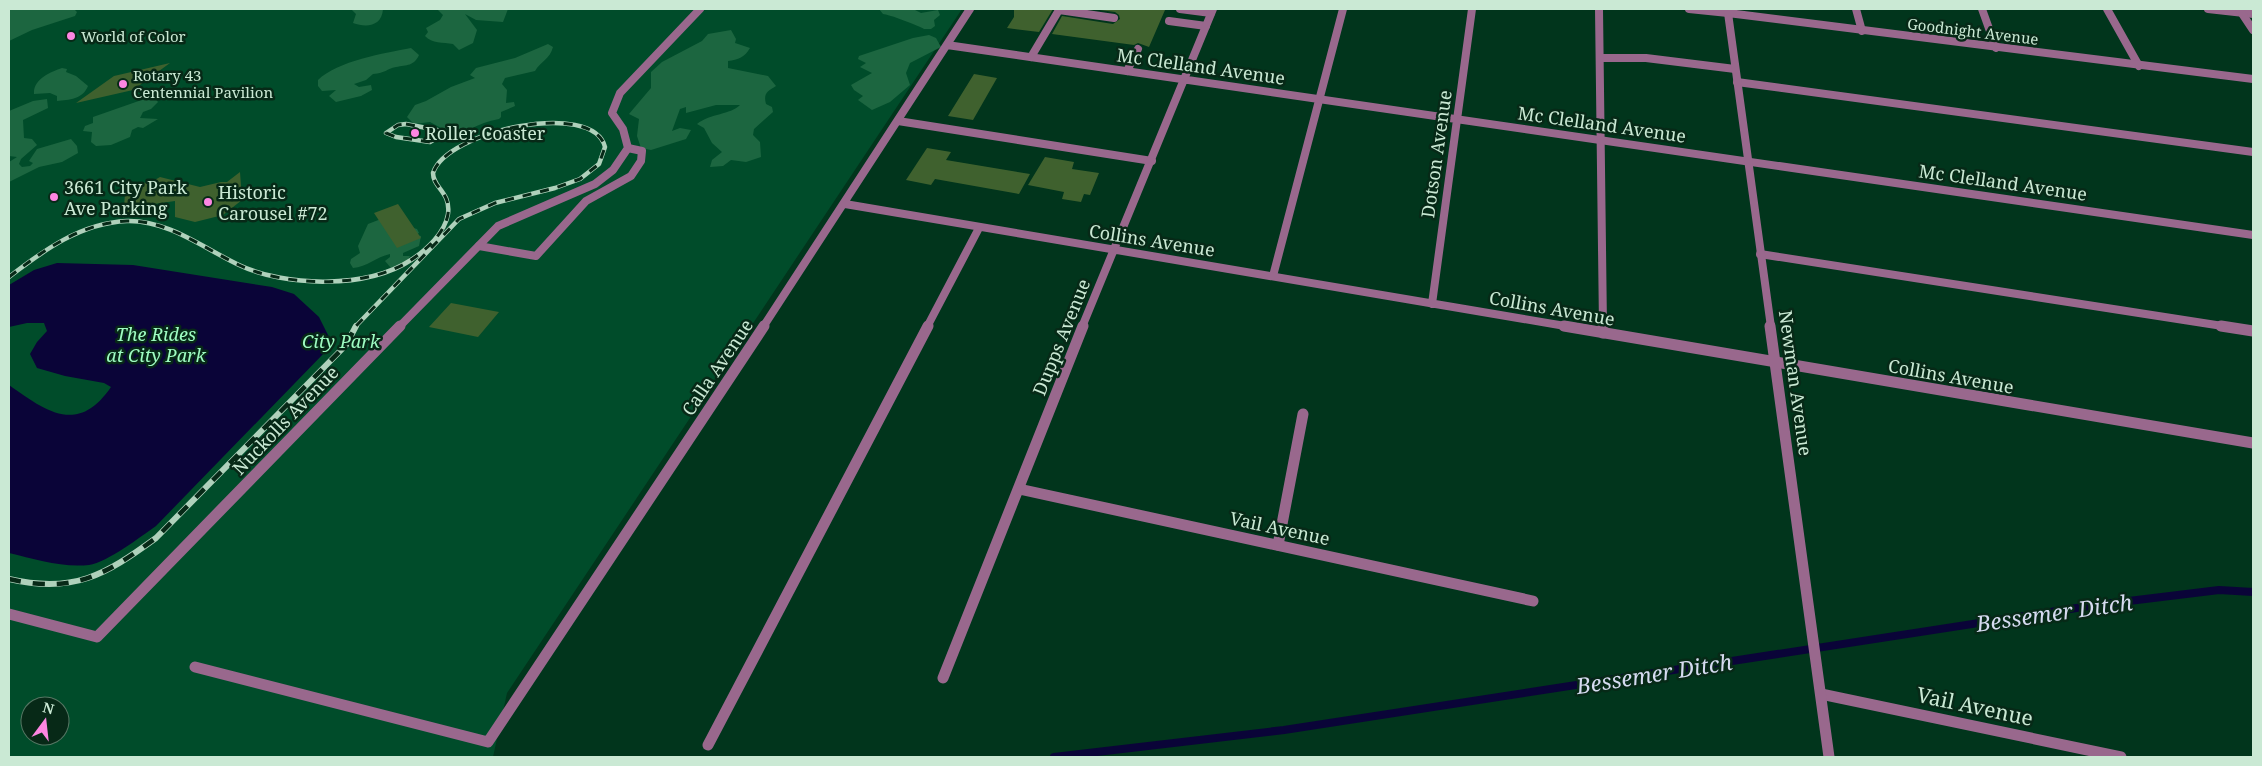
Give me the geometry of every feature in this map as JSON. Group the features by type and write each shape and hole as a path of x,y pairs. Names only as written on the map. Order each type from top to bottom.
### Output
{"street":[{"path":"480,246 536,256 588,198 614,187 638,168 643,159 642,152 628,148 622,129 612,113 620,93 700,9"},
{"name":"Calla Avenue","path":"194,667 488,742 845,204 970,9"},
{"path":"1180,9 1212,11"},
{"path":"1272,276 1343,9"},
{"name":"Dotson Avenue","path":"1432,304 1472,9"},
{"path":"1599,9 1603,333"},
{"name":"Goodnight Avenue","path":"1689,9 1727,11 1862,31 2253,79"},
{"path":"1856,9 1862,31"},
{"path":"1982,9 1996,48"},
{"path":"2107,9 2139,66"},
{"path":"2208,9 2240,11 2253,14"},
{"path":"1031,57 1059,10 1114,18"},
{"name":"Dupps Avenue","path":"942,678 1113,250 1152,161 1212,11"},
{"name":"Newman Avenue","path":"1727,11 1812,621 1829,757"},
{"path":"2240,11 2253,30"},
{"path":"1169,21 1206,26"},
{"name":"Mc Clelland Avenue","path":"947,45 2253,235"},
{"path":"1127,71 1138,49"},
{"path":"1600,58 1646,58 1735,69"},
{"path":"1737,82 2253,152"},
{"path":"898,121 1152,161"},
{"name":"Nuckolls Avenue","path":"9,614 97,637 498,226 519,215 582,190 607,175 620,162 628,148"},
{"name":"Collins Avenue","path":"845,204 2253,443"},
{"path":"708,745 979,228"},
{"path":"1760,254 2253,331"},
{"path":"1278,546 1303,414"},
{"name":"Vail Avenue","path":"1018,489 1534,601"},
{"name":"Vail Avenue","path":"1821,694 2121,757"}],"green space":[{"name":"City Park","path":"9,9 962,9 507,693 493,757 9,757"},
{"path":"9,9 74,9 77,12 75,16 32,30 9,41"},
{"path":"351,9 383,9 382,15 377,22 363,25 353,23 356,14"},
{"path":"508,9 503,22 476,20 465,14 477,30 473,43 459,50 453,44 434,42 425,36 428,32 426,28 440,20 443,15 438,10"},
{"path":"879,9 913,9 921,13 938,10 940,15 934,20 935,26 931,29 924,29 904,20 883,14"},
{"path":"731,30 736,39 735,43 750,48 741,58 728,61 728,68 768,76 776,86 765,97 766,104 772,107 773,112 754,129 753,135 760,142 761,157 746,162 731,160 723,166 710,167 712,160 722,152 712,143 704,128 697,124 702,120 731,111 740,105 716,105 686,113 686,107 680,109 672,131 680,128 691,130 686,139 651,150 641,148 637,136 639,119 629,114 651,88 651,72 662,62 702,41 708,34"},
{"path":"929,35 936,38 941,47 910,63 906,73 910,85 890,102 872,110 858,100 863,96 854,90 851,85 872,73 860,67 866,63 858,59 859,56 913,38"},
{"path":"548,44 553,47 552,51 535,71 505,78 502,84 507,90 506,103 514,102 515,106 501,112 499,119 444,139 441,128 430,122 414,124 407,117 415,105 451,87 475,78 470,75 476,68 515,58"},
{"path":"411,48 419,55 412,63 373,74 366,80 354,84 359,87 371,85 372,90 361,96 336,102 329,96 336,90 322,91 318,86 318,80 326,73 349,63 388,52"},
{"path":"62,68 67,69 66,72 76,76 88,86 83,94 71,99 57,101 57,96 50,93 34,94 36,84 40,80"},
{"path":"153,96 158,102 151,109 143,112 140,118 158,119 143,128 138,127 132,130 130,137 111,145 96,146 91,142 92,132 83,131 85,126 93,123 93,117"},
{"path":"47,99 48,108 23,120 24,138 32,139 37,145 21,159 19,164 22,167 30,166 33,163 29,161 37,149 71,139 77,146 78,153 62,162 39,167 9,182 9,162 17,157 9,156 9,111 33,101"},
{"path":"381,219 417,229 419,233 415,235 421,236 419,246 403,253 403,256 410,256 405,263 391,268 385,261 390,257 390,254 363,266 353,268 350,263 351,259 360,253 358,246 368,224"}],"shaded area":[{"path":"57,263 133,265 272,287 294,294 319,317 331,341 327,350 156,526 105,559 97,563 79,566 59,564 9,553 9,385 49,410 74,415 86,411 99,402 111,387 104,383 65,376 37,368 30,354 37,342 47,331 44,323 27,323 9,327 9,285 34,270"}],"building":[{"path":"1014,9 1053,9 1039,32 1007,28 1014,17"},
{"path":"1092,9 1165,10 1149,47 1138,43 1134,45 1052,34 1062,16 1113,24 1120,19 1119,15 1115,12"},
{"name":"Rotary 43 Centennial Pavilion","path":"170,63 133,90 76,103 114,76"},
{"path":"974,74 997,78 973,120 948,116"},
{"path":"927,148 951,152 946,160 1030,174 1019,194 935,179 931,185 906,180"},
{"path":"1045,157 1074,162 1072,169 1099,173 1090,195 1084,194 1081,202 1062,199 1064,192 1028,185"},
{"path":"240,172 242,200 223,215 195,222 175,217 175,201 140,206 123,218 125,194 139,184 153,181 160,177 200,187 227,182"},
{"path":"398,204 421,238 397,248 374,213"},
{"path":"451,303 499,312 478,337 429,327"}],"waterway":[{"name":"Bessemer Ditch","path":"1054,757 1284,730 2096,605 2219,590 2253,592"}],"railway":[{"path":"9,277 36,257 79,232 110,223 127,221 157,225 171,230 239,265 279,278 326,282 372,276 411,260 429,246 439,234 446,221 448,207 445,195 436,183 433,173 444,158 464,144 519,126 549,123 575,125 595,133 605,147 599,164 580,179 555,188 495,203 459,219 355,327"},
{"path":"406,124 442,131 441,135 430,142 396,137 386,133 398,125 406,124"},
{"path":"9,579 52,584 88,578 121,562 156,538 346,345 356,326"}],"place":[{"name":"World of Color","path":"71,36"},
{"name":"Rotary 43 Centennial Pavilion","path":"123,84"},
{"name":"Roller Coaster","path":"415,133"},
{"name":"3661 City Park Ave Parking","path":"54,197"},
{"name":"Historic Carousel #72","path":"208,202"}],"park label":[{"name":"The Rides at City Park","path":"156,344"}]}
